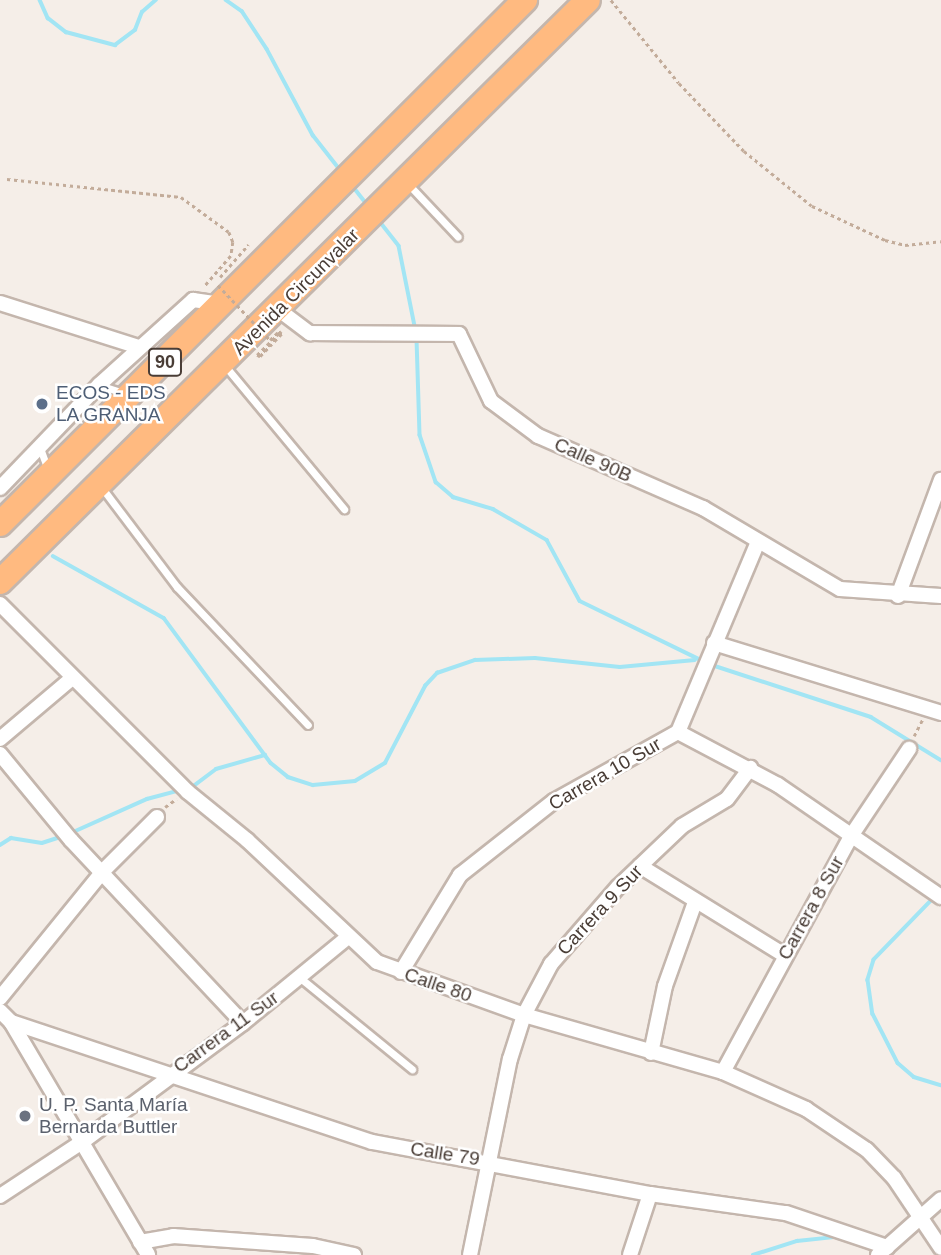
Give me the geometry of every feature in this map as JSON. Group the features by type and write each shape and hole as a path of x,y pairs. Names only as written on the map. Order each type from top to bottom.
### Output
{"highway":[{"name":"Avenida Circunvalar","path":"0,582 279,310 588,0"},
{"name":"90","path":"0,524 131,395 221,295 329,198 521,2"}],"street":[{"path":"0,488 139,347 196,300 221,295"},
{"path":"0,303 139,347"},
{"name":"Calle 90B","path":"279,310 310,334 459,334 491,401 538,436 703,508 839,589 898,596 941,596"},
{"path":"898,596 936,504 941,480"},
{"name":"Carrera 10 Sur","path":"401,972 460,875 554,801 678,732 758,542"},
{"name":"Calle 80","path":"0,604 71,679 185,788 247,840 377,962 524,1015 723,1072 784,1098 848,1134 894,1178 941,1248"},
{"path":"712,648 941,713"},
{"path":"0,739 71,679"},
{"path":"678,732 750,768 941,897"},
{"name":"Carrera 8 Sur","path":"723,1072 851,836 909,749"},
{"path":"0,754 68,836 104,870 243,1023"},
{"name":"Carrera 9 Sur","path":"470,1255 486,1161 524,1015 566,943 682,826 726,799 750,768"},
{"path":"0,998 104,870 157,817"},
{"path":"640,866 785,955"},
{"path":"652,1053 665,986 695,902"},
{"name":"Carrera 11 Sur","path":"0,1196 82,1142 169,1074 243,1023 348,937"},
{"path":"0,1011 11,1022 144,1249 173,1236 313,1246 354,1255"},
{"name":"Calle 79","path":"11,1022 372,1142 486,1161 650,1194 786,1213 883,1251"},
{"path":"631,1255 650,1194"},
{"path":"883,1251 941,1199"}],"lane":[{"path":"401,188 458,237"},
{"path":"223,364 345,509"},
{"path":"99,386 131,395"},
{"path":"40,448 50,475"},
{"path":"100,484 177,587 308,725"},
{"path":"299,977 412,1069"}],"path":[{"path":"611,0 679,83 744,151 812,205 885,240 905,245 941,241"},
{"path":"7,179 169,194 206,213 229,232 233,242 231,256 196,300"},
{"path":"196,300 248,245"},
{"path":"221,295 270,340 279,331 282,334 260,357 257,355 279,333 262,354"},
{"path":"909,749 921,721"},
{"path":"157,817 185,788"}],"waterway":[{"path":"40,0 48,18 66,32 115,45 135,30 142,12 156,0"},
{"path":"226,0 242,11 267,49 313,135 341,171"},
{"path":"352,185 367,204"},
{"path":"378,219 399,246 416,331"},
{"path":"417,339 420,435 436,482 453,497 493,509 547,540 580,601 705,662"},
{"path":"53,556 164,618 271,763 288,777 313,785 355,781 385,763 425,686 437,673 475,660 535,658 620,667 695,660"},
{"path":"712,665 871,717 941,760"},
{"path":"191,788 216,769 265,755"},
{"path":"71,833 147,799 180,790"},
{"path":"0,845 11,838 42,843 64,836"},
{"path":"934,898 874,960 868,980 873,1014 898,1063 914,1077 941,1085"},
{"path":"753,1255 797,1241 836,1237"}],"place":[{"name":"ECOS - EDS LA GRANJA","path":"42,404"},
{"name":"U. P. Santa María Bernarda Buttler","path":"25,1116"}]}
